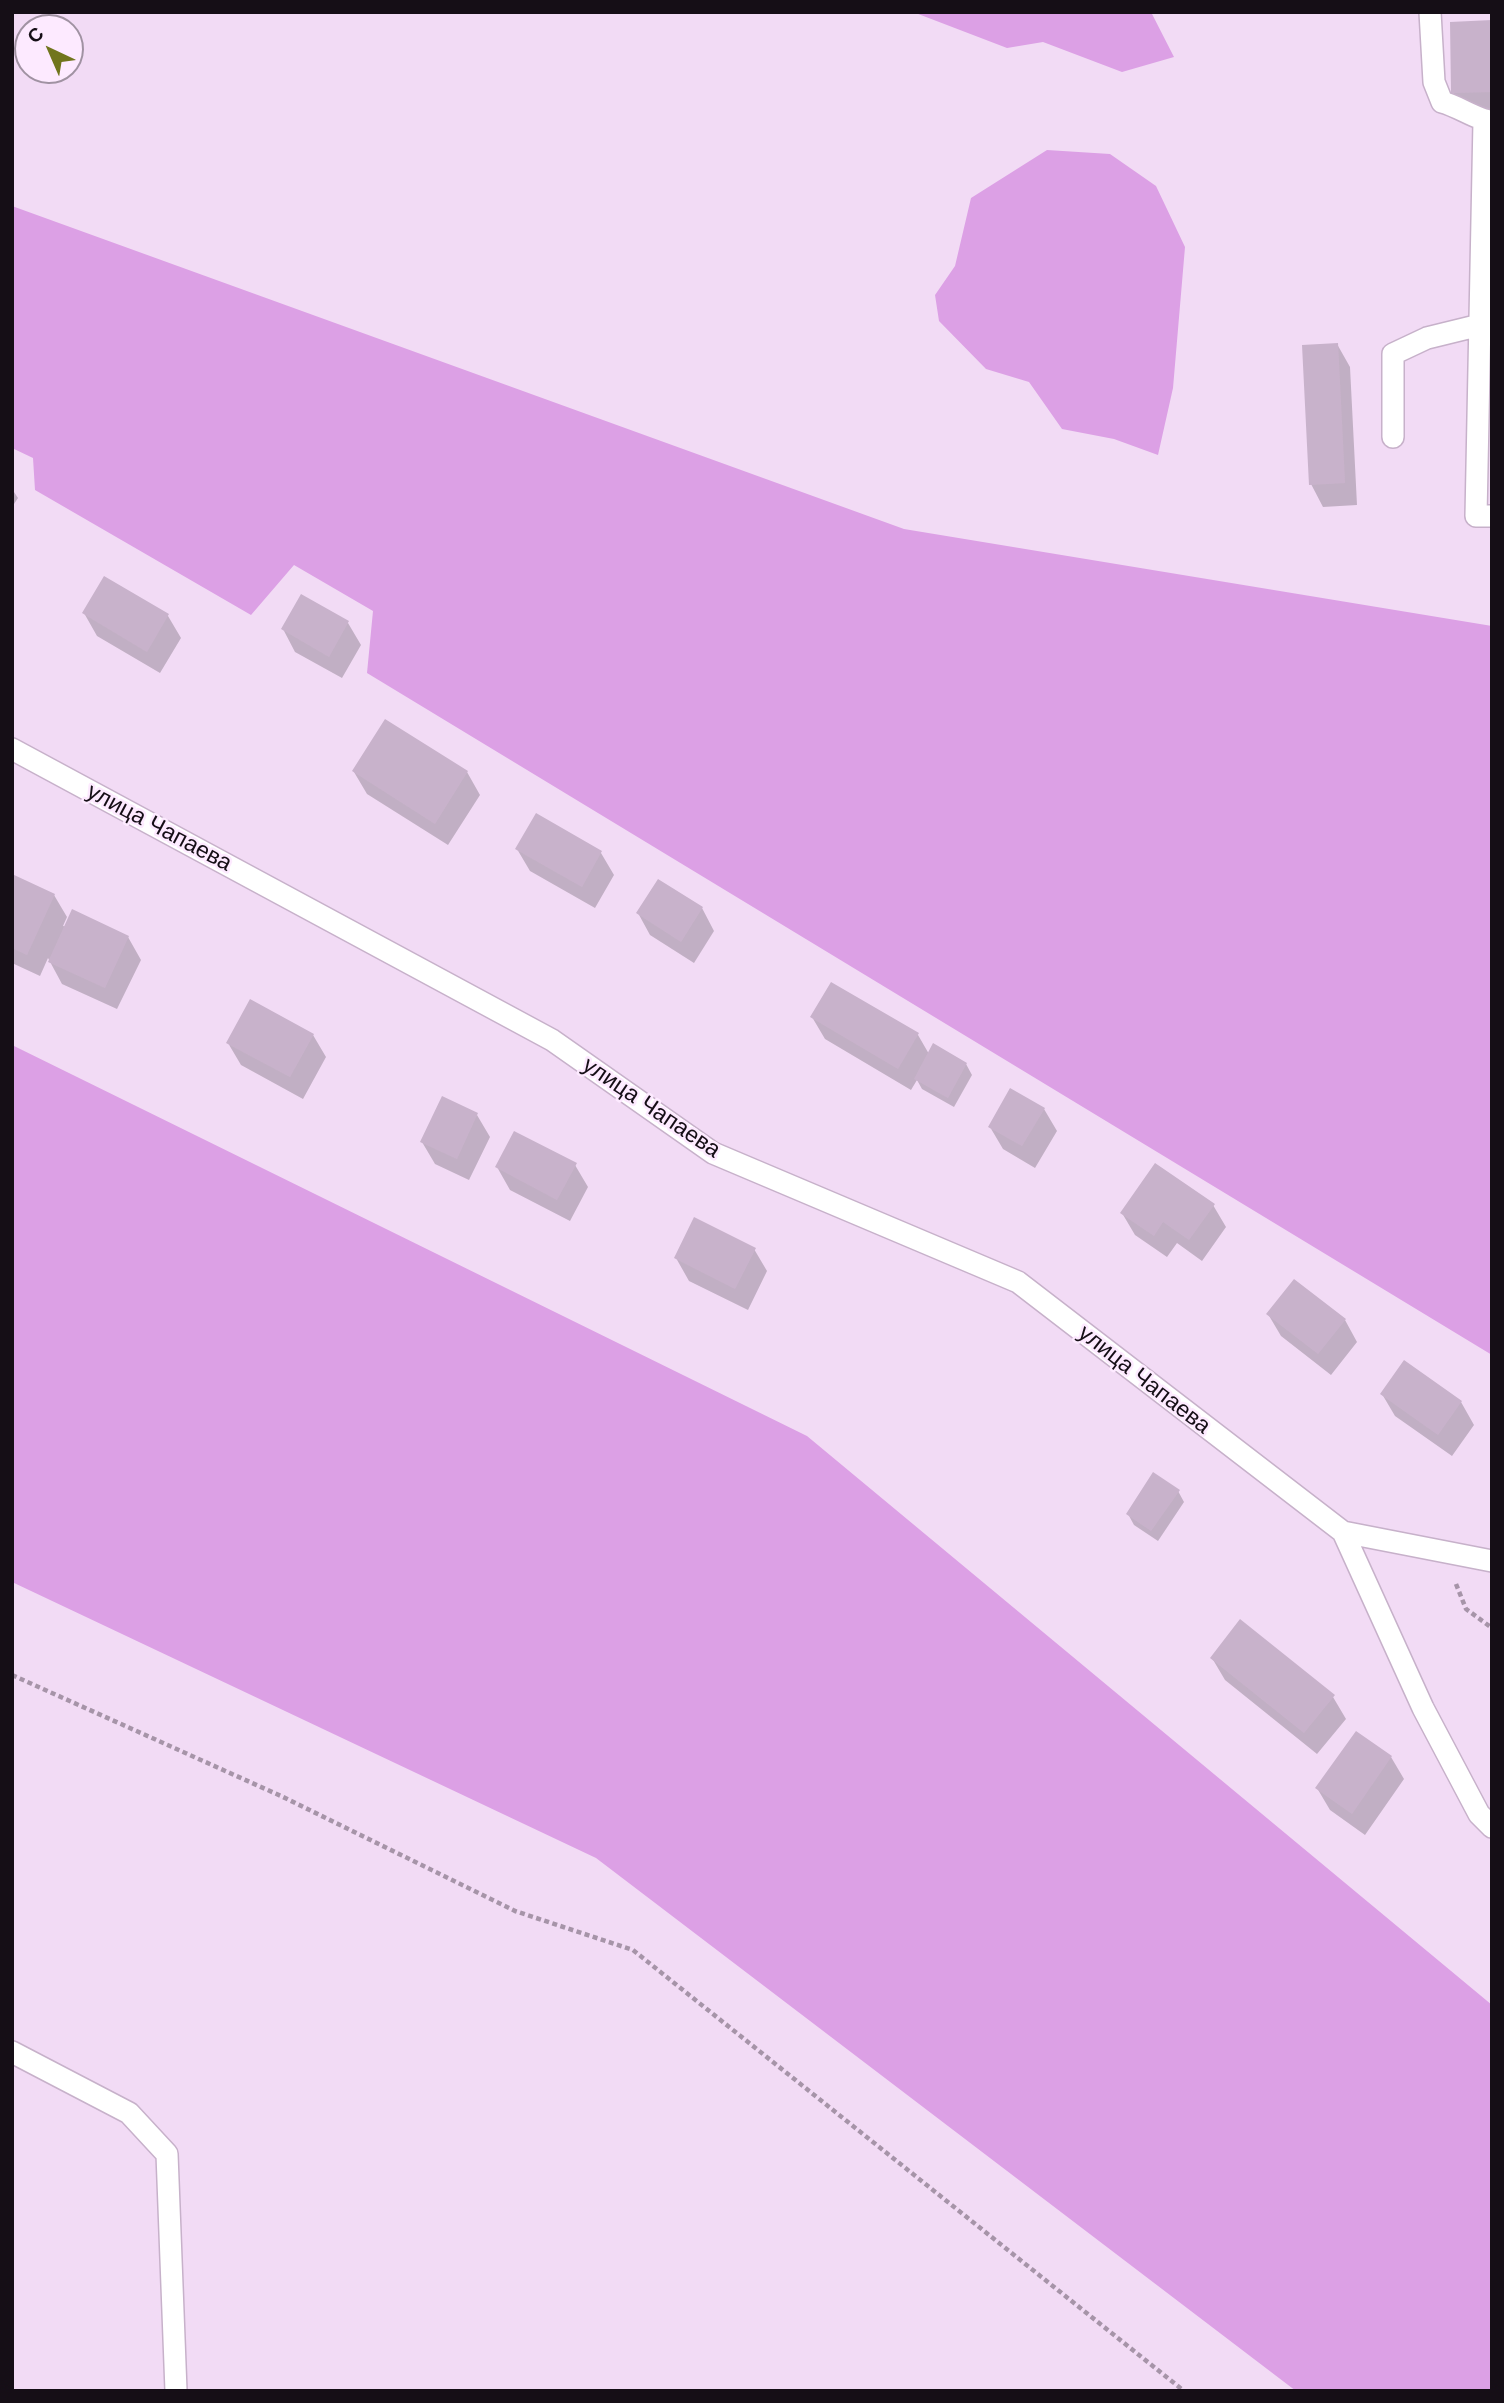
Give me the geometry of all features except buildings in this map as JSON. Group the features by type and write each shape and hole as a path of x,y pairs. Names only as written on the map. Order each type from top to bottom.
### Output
{"lane":[{"path":"1430,12 1434,82 1442,102 1460,107 1488,121 1476,516 1492,516"},
{"path":"1393,437 1394,354 1427,338 1480,325"},
{"name":"улица Чапаева","path":"12,748 552,1040 713,1153 1018,1282 1343,1532 1492,1561"},
{"name":"улица Чапаева","path":"1343,1532 1423,1708 1479,1814 1492,1827"},
{"path":"12,2052 129,2113 167,2154 176,2391"}],"path":[{"path":"1441,1551 1466,1609 1492,1628"},
{"path":"12,1675 281,1796 515,1911 633,1950 1184,2391"}],"shaded area":[{"path":"913,12 1151,12 1174,57 1122,72 1043,42 1007,48"},
{"path":"1047,150 1110,154 1156,186 1185,247 1173,388 1158,455 1114,439 1062,429 1029,382 986,369 939,321 935,295 955,266 971,198"},
{"path":"12,206 904,529 1492,626 1492,1355 367,673 373,611 294,565 251,615 35,490 33,458 12,448"},
{"path":"12,1045 807,1436 1492,2005 1492,2391 1296,2391 596,1858 12,1582"}]}
